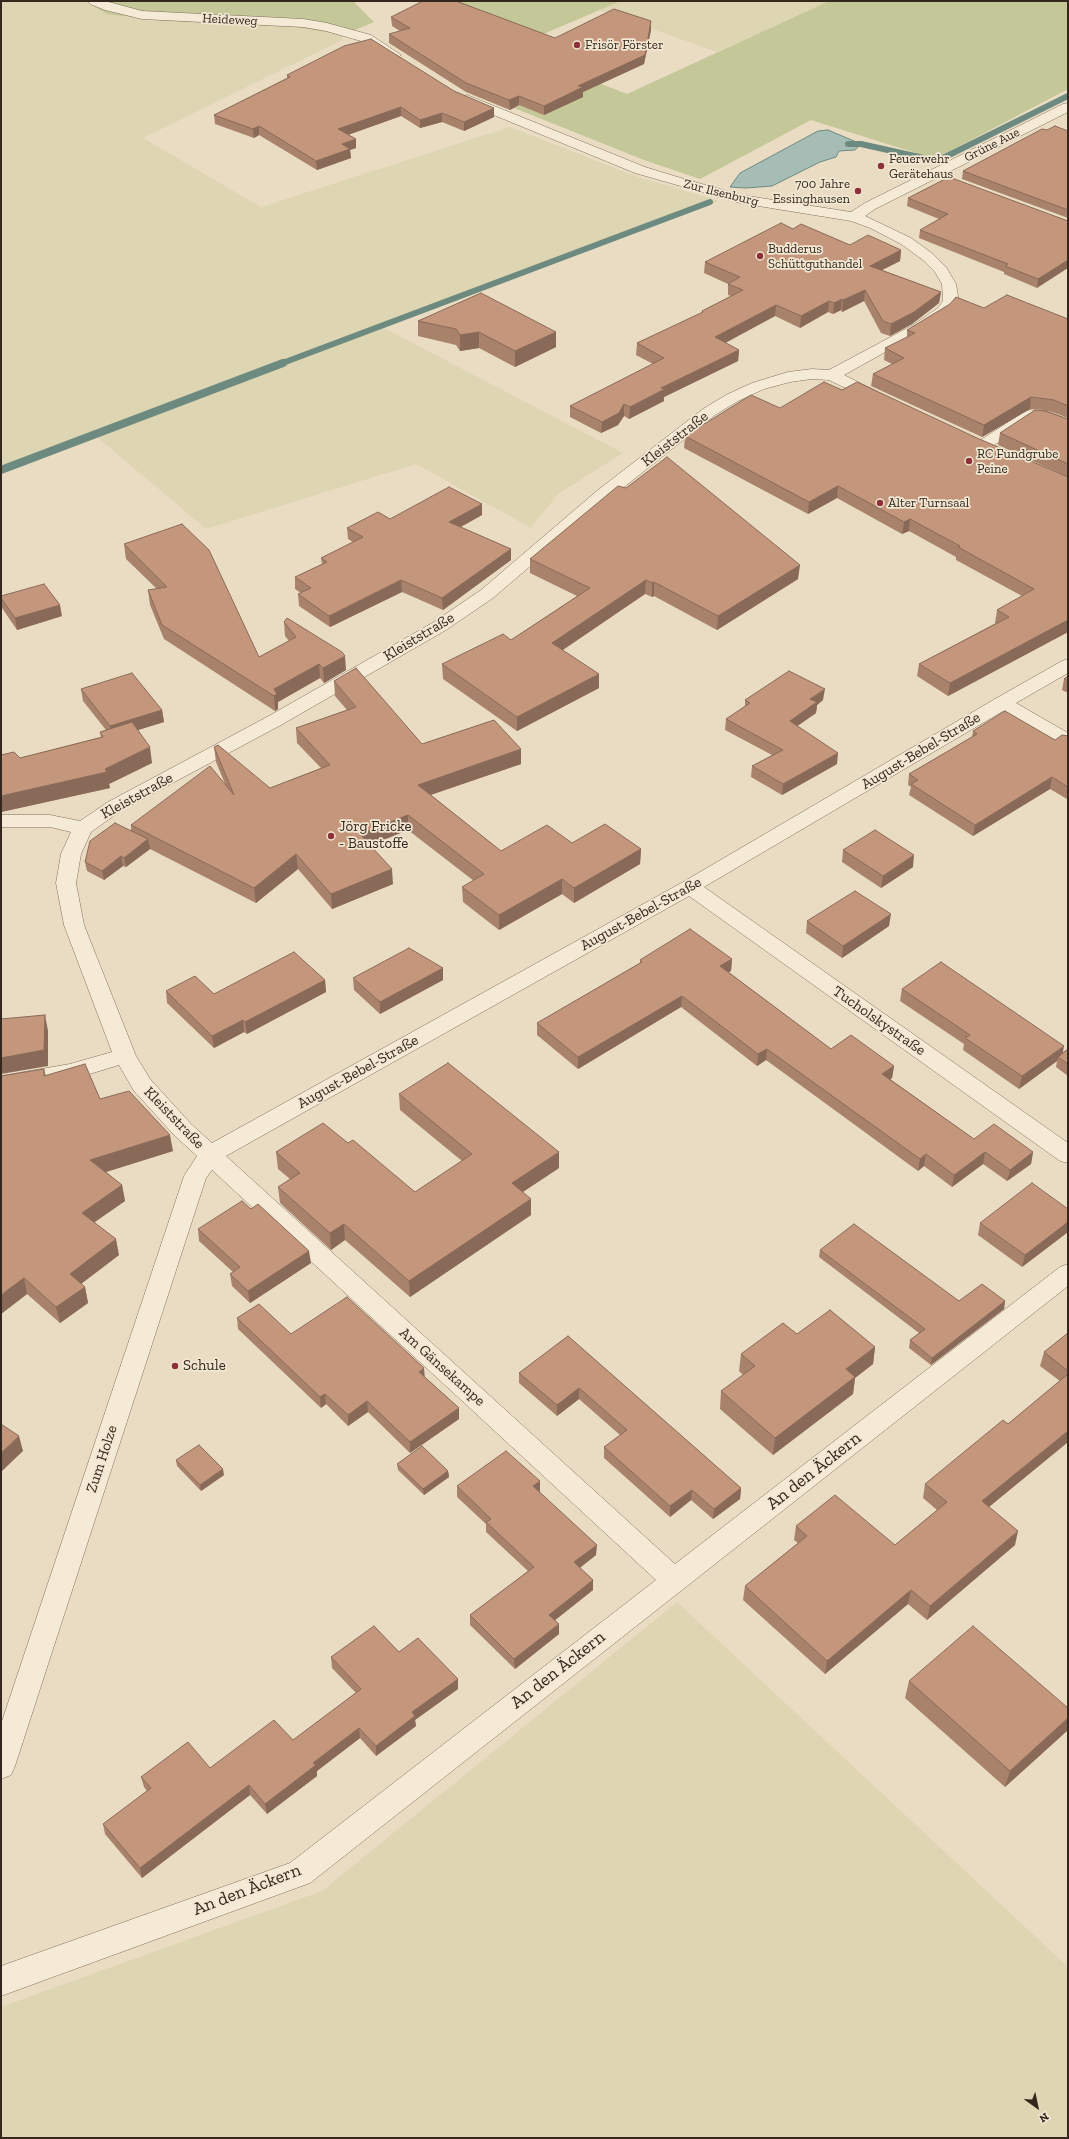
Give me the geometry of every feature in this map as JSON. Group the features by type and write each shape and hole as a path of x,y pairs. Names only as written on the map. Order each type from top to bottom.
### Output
{"street":[{"name":"Heideweg","path":"94,1 109,8 142,15 303,23 334,28 366,38 410,64"},
{"name":"Zur Ilsenburg","path":"454,92 488,109 640,170 740,199 854,217 875,225 906,241 928,256 941,270 949,284 951,302 943,311 918,328 832,375"},
{"name":"Grüne Aue","path":"854,217 870,206 1068,107"},
{"path":"1054,114 1068,118"},
{"path":"933,174 948,180"},
{"name":"Kleiststraße","path":"210,1155 183,1130 142,1085 126,1056 74,925 66,883 71,854 83,828 115,806 274,721 440,626 487,594 604,494 709,412 732,398 758,386 788,377 812,374 832,375 894,405"},
{"path":"1004,456 976,443 1030,415 1046,416 1068,426"},
{"name":"August-Bebel-Straße","path":"210,1155 690,887 1068,665"},
{"path":"1002,703 1068,741"},
{"path":"1,821 50,821 83,828"},
{"name":"Tucholskystraße","path":"690,887 1068,1155"},
{"path":"1,1084 70,1072 126,1056"},
{"name":"Am Gänsekampe","path":"210,1155 674,1580"},
{"name":"Zum Holze","path":"1,1766 195,1176 210,1155"},
{"name":"An den Äckern","path":"1,1981 300,1873 1068,1273"}],"shaded area":[{"path":"1,1 86,1 106,14 295,27 343,35 342,40 143,138 261,207 510,127 635,176 719,201 384,328 623,453 558,494 531,528 416,464 206,529 97,437 1,474"},
{"path":"621,1 829,1 717,52 599,10"},
{"path":"677,1602 1068,1967 1068,2138 1,2138 1,2007 322,1891"}],"green space":[{"path":"86,1 353,1 374,22 343,35 295,27 169,21 106,14"},
{"path":"444,1 621,1 541,35"},
{"path":"829,1 1068,1 1068,89 935,159 811,120 700,179 644,160 479,94 523,53 627,94"}],"water":[{"path":"828,130 861,144 855,150 839,151 836,157 820,162 772,186 746,188 730,187 740,173 818,131"}],"building":[{"path":"423,1 456,1 555,38 614,9 651,21 645,55 578,86 583,87 544,106 519,96 509,100 466,83 389,34 410,28 391,17"},
{"path":"371,39 454,91 494,108 464,122 442,113 420,120 401,107 338,129 356,139 342,144 350,149 316,161 259,126 253,129 214,115 290,77 287,75 344,46"},
{"path":"1055,126 1068,131 1068,210 963,171 1042,129 1047,130"},
{"path":"949,177 1068,221 1068,260 1038,279 1005,266 1008,264 920,230 948,214 908,198"},
{"path":"781,223 793,229 801,224 850,245 868,235 901,250 870,266 941,292 914,312 891,324 883,321 865,290 834,303 829,301 801,316 776,305 715,337 739,350 661,388 665,389 630,407 624,404 619,413 602,422 570,406 664,358 637,343 703,312 702,311 743,290 728,284 740,277 705,262"},
{"path":"481,293 556,332 515,351 479,332 460,335 456,329 418,321"},
{"path":"1007,295 1068,319 1068,406 1054,400 1031,397 984,425 873,374 904,358 885,348 915,333 907,330 950,304 956,297 984,308"},
{"path":"824,382 842,390 857,382 977,438 1068,477 1068,620 950,683 919,664 1009,617 997,610 1034,589 910,519 904,522 838,486 809,502 685,436 751,395 780,408"},
{"path":"1035,410 1045,411 1068,419 1068,464 1000,433"},
{"path":"667,457 800,565 718,616 654,582 652,583 646,580 552,643 599,674 517,717 442,664 503,634 511,640 590,588 530,559 618,486 626,488"},
{"path":"449,487 482,504 449,522 511,549 442,598 401,580 329,616 298,594 311,588 295,577 327,562 321,558 363,537 347,528 378,512 390,519"},
{"path":"182,524 209,550 259,657 296,637 284,622 287,618 342,652 345,656 323,668 319,664 274,689 277,694 274,696 162,625 148,590 167,587 124,544"},
{"path":"44,584 60,605 15,618 1,598 1,596"},
{"path":"356,668 422,744 494,720 521,749 418,785 501,851 547,825 572,843 605,824 641,849 574,888 562,879 499,915 462,887 484,874 408,815 360,834 392,869 331,894 296,854 254,888 131,825 210,766 234,795 214,747 218,745 270,788 330,765 296,728 356,707 334,681"},
{"path":"789,671 825,689 810,699 817,702 790,721 838,753 783,784 752,766 783,750 726,719 750,703 745,700"},
{"path":"132,673 162,710 110,726 81,689"},
{"path":"1005,711 1055,740 1062,735 1068,736 1068,787 1052,777 975,825 911,784 918,780 909,774 977,734 973,731"},
{"path":"132,722 150,747 105,769 107,772 1,796 1,755 14,752 20,758 103,737 100,732"},
{"path":"115,823 148,839 124,858 121,856 102,871 85,862 90,841"},
{"path":"875,830 914,855 883,876 843,850"},
{"path":"855,891 891,914 843,946 807,921"},
{"path":"690,929 732,959 720,966 831,1049 851,1035 894,1066 882,1074 974,1139 994,1124 1033,1152 1010,1170 985,1152 954,1175 926,1154 920,1159 767,1049 758,1054 682,996 578,1057 537,1023 642,962 640,960"},
{"path":"409,948 443,968 380,1002 353,978"},
{"path":"294,952 325,980 245,1022 243,1020 212,1036 166,991 195,976 214,994"},
{"path":"941,962 1064,1046 1022,1076 965,1038 970,1035 902,989"},
{"path":"45,1015 44,1050 1,1058 1,1019"},
{"path":"1068,1049 1068,1064 1058,1057"},
{"path":"448,1063 559,1152 512,1183 531,1199 409,1281 344,1224 330,1233 278,1187 300,1173 276,1152 323,1123 348,1143 353,1140 415,1192 472,1154 399,1094"},
{"path":"85,1064 100,1099 129,1091 170,1135 90,1160 122,1185 82,1213 116,1239 70,1274 85,1287 56,1307 24,1278 1,1295 1,1076 44,1069 44,1076"},
{"path":"1032,1183 1068,1209 1068,1222 1025,1255 980,1223"},
{"path":"242,1201 251,1209 258,1204 309,1251 248,1291 230,1274 240,1267 198,1229"},
{"path":"854,1224 959,1301 982,1284 1005,1301 932,1358 910,1340 925,1329 820,1250"},
{"path":"347,1297 424,1368 419,1372 459,1408 410,1442 367,1401 348,1415 325,1394 320,1397 237,1318 259,1304 291,1334"},
{"path":"830,1310 875,1347 846,1369 855,1377 775,1438 721,1391 755,1366 741,1354 783,1323 797,1334"},
{"path":"1068,1333 1068,1371 1044,1352"},
{"path":"568,1336 741,1488 714,1509 692,1490 670,1506 604,1447 627,1430 579,1388 557,1405 519,1373"},
{"path":"1068,1374 1068,1431 982,1501 1018,1531 930,1606 911,1590 827,1661 745,1586 807,1536 796,1526 835,1495 895,1545 947,1502 925,1484 1003,1420 1008,1424"},
{"path":"1,1424 19,1436 1,1453"},
{"path":"199,1445 223,1469 200,1485 176,1460"},
{"path":"422,1446 448,1471 423,1489 397,1464"},
{"path":"506,1451 540,1481 533,1486 597,1545 574,1562 593,1580 549,1615 559,1624 514,1659 470,1615 534,1567 486,1522 491,1519 457,1486"},
{"path":"374,1626 399,1652 418,1638 458,1679 412,1712 415,1716 376,1746 359,1728 313,1763 316,1765 265,1804 249,1785 140,1868 103,1824 151,1788 141,1777 188,1742 210,1768 274,1720 293,1740 361,1689 331,1657"},
{"path":"973,1626 1068,1708 1068,1718 1010,1771 909,1681"}],"waterway":[{"path":"848,144 861,144 937,161 1068,96"},
{"path":"280,364 710,202"},
{"path":"1,470 283,363"}],"place":[{"name":"Frisör Förster","path":"577,45"},
{"name":"Feuerwehr Gerätehaus","path":"881,166"},
{"name":"700 Jahre Essinghausen","path":"858,191"},
{"name":"Budderus Schüttguthandel","path":"760,256"},
{"name":"RC Fundgrube Peine","path":"969,461"},
{"name":"Alter Turnsaal","path":"880,503"},
{"name":"Jörg Fricke - Baustoffe","path":"331,836"},
{"name":"Schule","path":"175,1366"}]}
